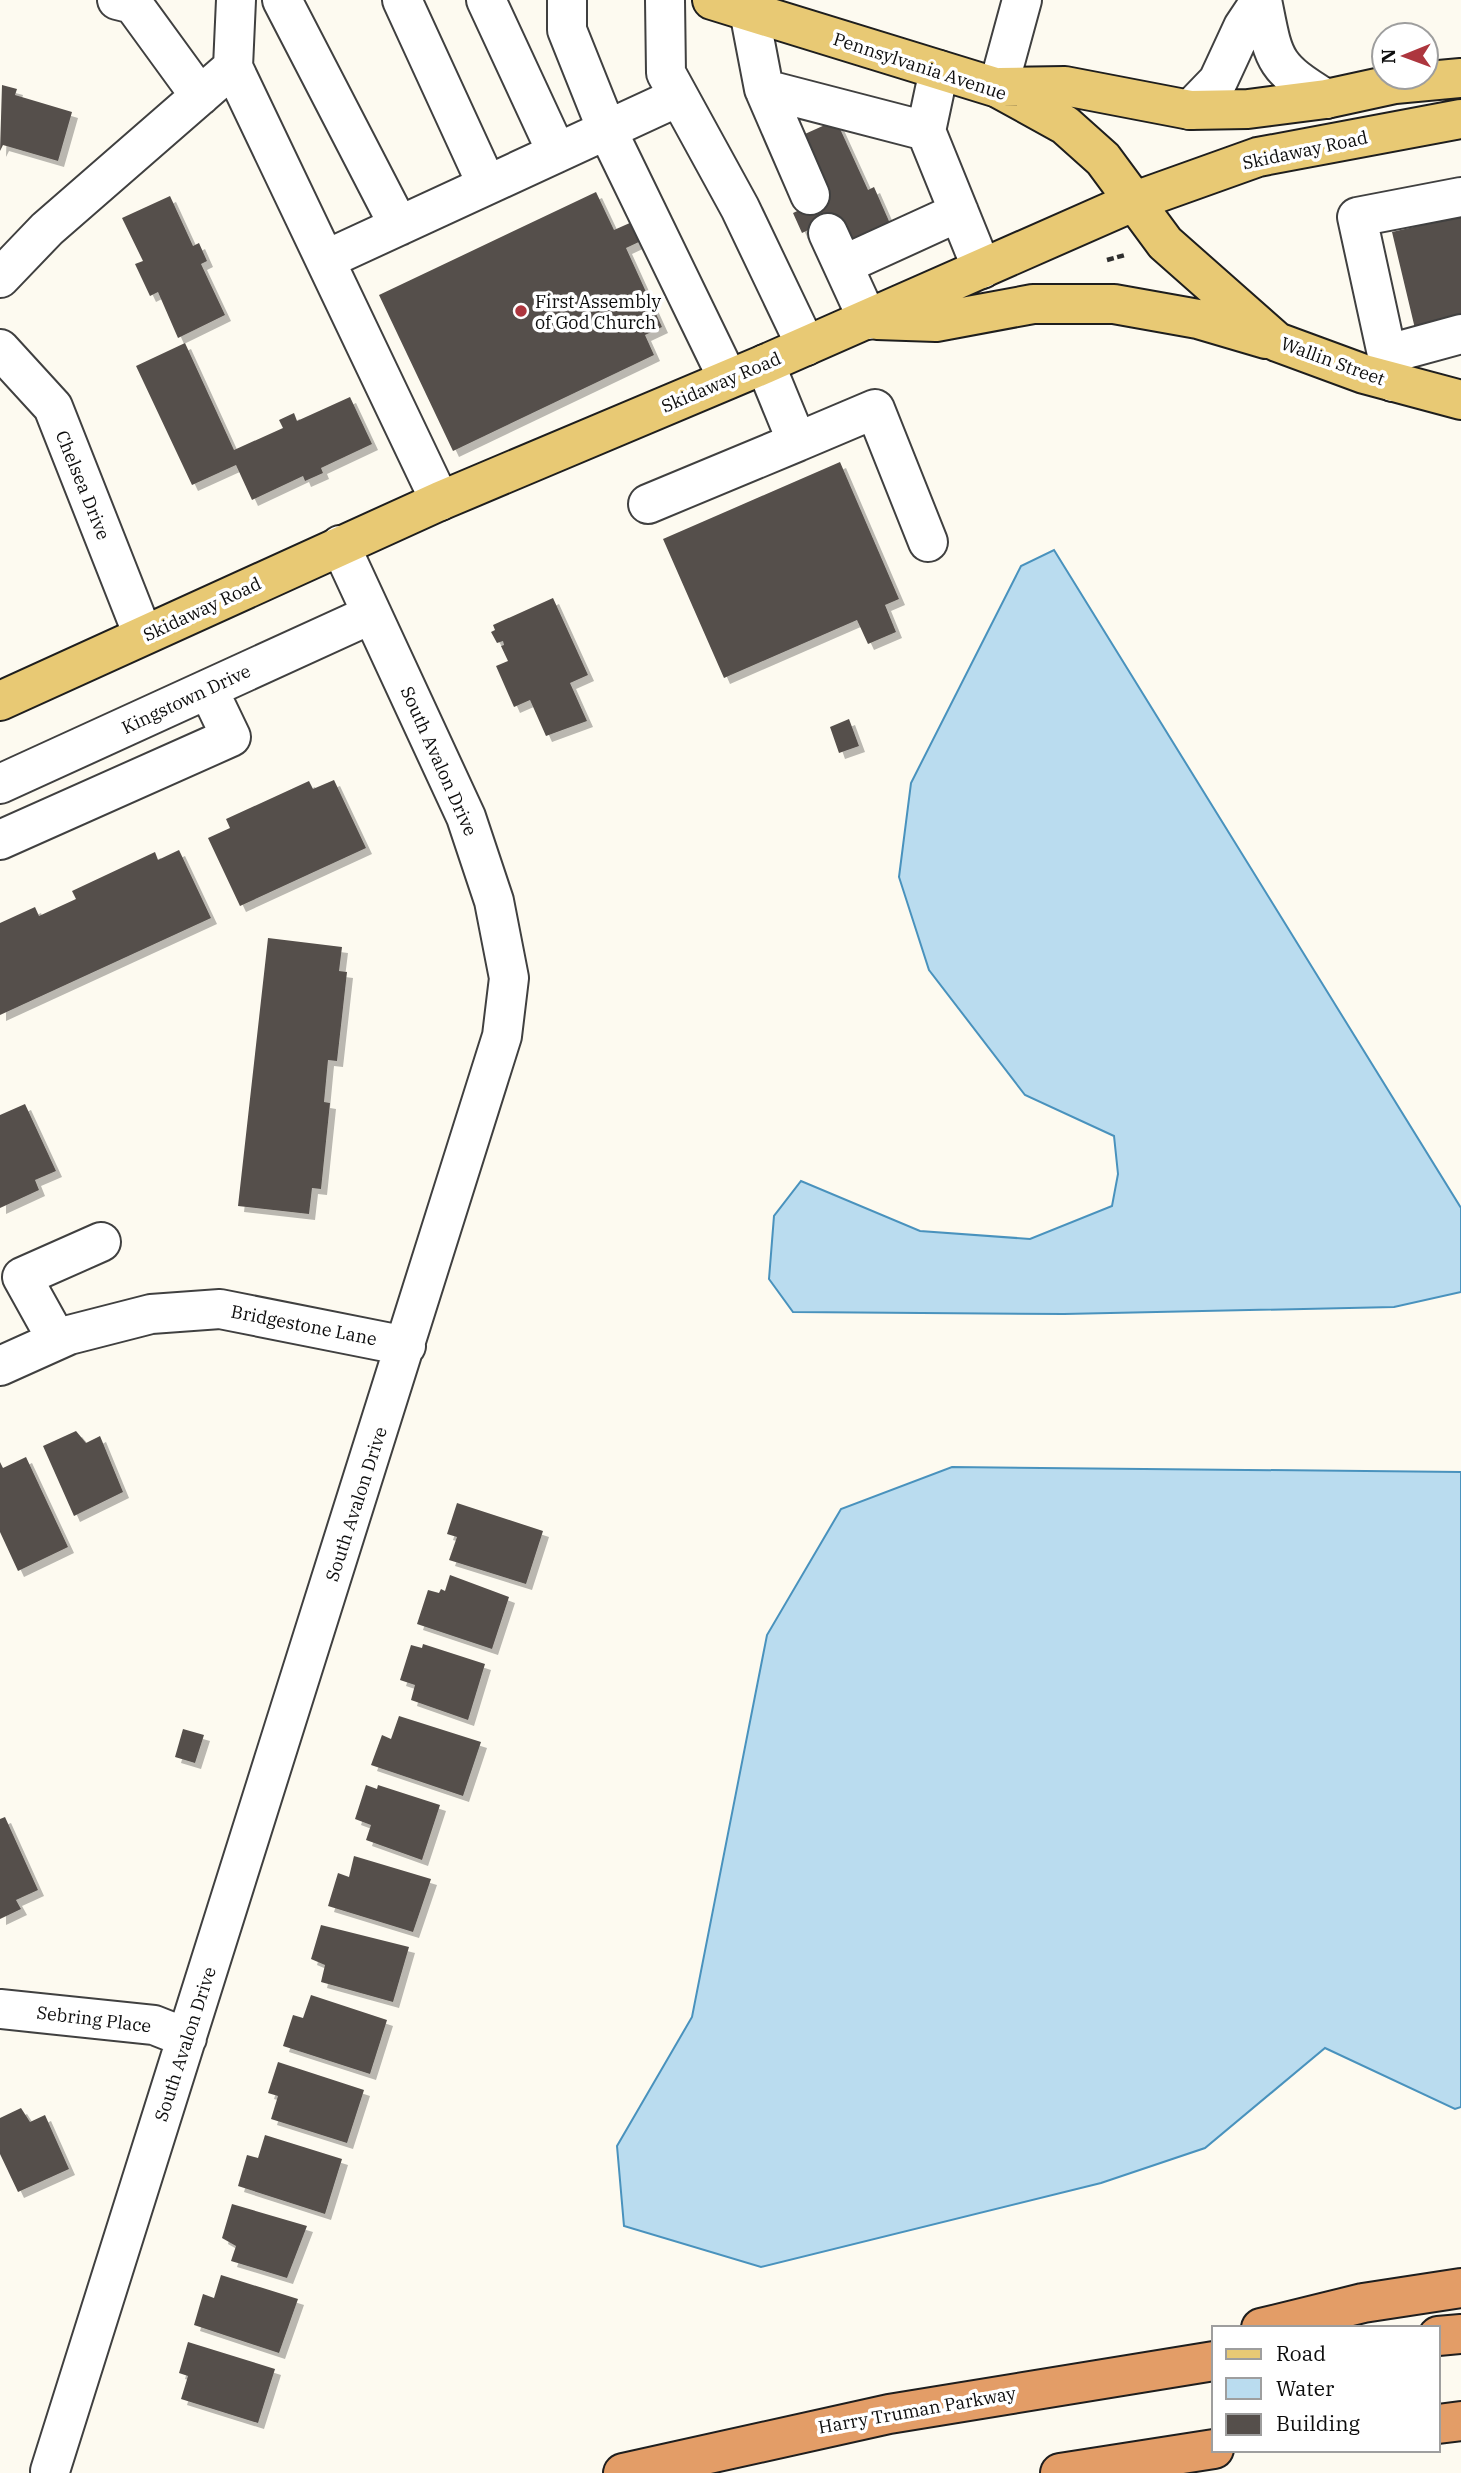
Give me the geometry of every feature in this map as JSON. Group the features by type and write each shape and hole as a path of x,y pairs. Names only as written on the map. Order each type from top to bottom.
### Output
{"highway":[{"path":"1269,2326 1363,2303 1461,2288"},
{"path":"1440,2336 1461,2334"},
{"path":"1031,2389 1212,2341"},
{"name":"Harry Truman Parkway","path":"623,2473 889,2414 1212,2361"},
{"path":"1440,2424 1461,2421"},
{"path":"1060,2473 1212,2449"}],"main road":[{"name":"Pennsylvania Avenue","path":"712,0 998,88 1065,125 1103,159 1135,201"},
{"path":"998,88 1065,86 1190,110 1248,109 1326,99 1395,84 1461,78"},
{"name":"Skidaway Road","path":"0,701 340,545 868,320 1135,201 1258,157 1461,119"},
{"name":"Wallin Street","path":"1135,201 1165,243 1277,342 1390,368 1461,400"},
{"path":"868,320 936,322 1033,303 1114,304 1198,319 1277,342"}],"street":[{"path":"117,0 133,4 200,96"},
{"path":"236,0 233,67 440,501"},
{"path":"282,0 399,226"},
{"path":"402,0 487,185"},
{"path":"486,0 557,152"},
{"path":"568,0 567,30 607,130 728,379"},
{"path":"665,0 666,74 740,208 806,346"},
{"path":"998,88 1022,0"},
{"path":"1261,0 1272,52 1290,77 1326,99"},
{"path":"1190,110 1219,81 1243,27 1261,0"},
{"path":"749,11 764,89 810,195"},
{"path":"0,278 47,229 233,67"},
{"path":"939,70 926,131 982,269"},
{"path":"764,89 926,131"},
{"path":"325,260 678,97"},
{"path":"1461,197 1357,217 1390,368 1461,334"},
{"path":"868,320 835,249 959,212"},
{"name":"Chelsea Drive","path":"0,349 52,407 143,635"},
{"path":"765,364 797,442"},
{"path":"648,504 875,409 928,542"},
{"name":"South Avalon Drive","path":"50,2471 502,1036 509,978 494,901 466,817 340,545"},
{"name":"Kingstown Drive","path":"5,782 372,614"},
{"path":"5,782 15,833 231,737 208,689"},
{"path":"57,1340 11,1282 101,1242"},
{"name":"Bridgestone Lane","path":"0,1366 57,1340 151,1314 220,1309 406,1346"},
{"name":"Sebring Place","path":"0,2009 154,2025 187,2038"}],"water":[{"path":"1054,550 1461,1208 1461,1292 1394,1307 1064,1314 793,1312 769,1279 774,1216 801,1181 920,1231 1030,1239 1112,1206 1118,1174 1114,1136 1025,1095 929,970 899,877 911,783 1021,566"},
{"path":"952,1467 1461,1472 1461,2107 1455,2109 1325,2048 1205,2148 1101,2183 761,2267 624,2226 617,2146 692,2017 767,1635 841,1509"}],"building":[{"path":"2,85 17,89 15,95 72,112 58,161 3,145 0,151"},
{"path":"836,120 868,190 874,187 892,228 845,249 831,219 802,233 793,213 823,199 796,138"},
{"name":"First Assembly of God Church","path":"596,192 614,230 632,222 641,241 626,248 662,327 645,335 654,355 453,451 379,295"},
{"path":"170,196 193,246 199,243 207,261 201,264 225,315 178,338 158,292 150,296 135,264 143,261 122,218"},
{"path":"1461,216 1461,327 1417,337 1392,232"},
{"path":"185,343 234,450 283,428 279,420 294,413 297,421 350,397 372,444 321,468 323,473 305,481 303,476 252,500 236,465 192,485 136,366"},
{"path":"840,462 899,599 885,605 896,632 868,644 857,620 724,678 663,539"},
{"path":"553,598 588,675 570,683 587,721 546,736 530,700 514,707 496,666 508,661 501,646 504,645 503,641 497,643 491,632 495,630 493,625"},
{"path":"849,719 859,746 839,753 830,727"},
{"path":"334,780 366,848 240,906 208,838 230,828 226,819 309,781 313,789"},
{"path":"179,850 211,918 0,1015 0,923 35,907 39,916 76,899 72,891 155,852 158,860"},
{"path":"268,938 342,947 339,971 347,972 337,1061 328,1060 324,1102 330,1103 321,1189 312,1188 309,1214 238,1206"},
{"path":"25,1104 56,1171 35,1180 39,1190 0,1208 0,1115"},
{"path":"76,1431 86,1443 100,1436 123,1492 74,1516 43,1446"},
{"path":"26,1457 68,1547 18,1571 0,1532 0,1462 3,1468"},
{"path":"457,1503 543,1531 526,1584 449,1560 457,1537 447,1534"},
{"path":"450,1575 509,1597 492,1649 417,1624 428,1590 439,1593 441,1589 445,1591"},
{"path":"423,1644 485,1664 468,1720 411,1700 415,1685 400,1680 411,1645 422,1648"},
{"path":"399,1716 481,1742 463,1796 371,1765 382,1735 391,1739"},
{"path":"183,1729 204,1735 195,1763 175,1757"},
{"path":"366,1785 377,1789 378,1785 440,1805 422,1860 366,1840 371,1825 355,1819"},
{"path":"5,1817 38,1890 16,1900 21,1909 0,1919 0,1819"},
{"path":"354,1856 431,1879 413,1932 328,1906 338,1873 349,1877"},
{"path":"321,1925 409,1947 393,2002 321,1982 325,1965 311,1959"},
{"path":"311,1995 387,2020 370,2074 283,2046 293,2015 303,2018"},
{"path":"278,2062 364,2090 347,2143 271,2119 278,2096 268,2093"},
{"path":"21,2108 30,2122 45,2115 69,2169 18,2192 0,2154 0,2118"},
{"path":"265,2135 342,2159 325,2214 238,2186 247,2155 258,2158"},
{"path":"232,2204 307,2226 287,2278 231,2261 236,2246 222,2238"},
{"path":"221,2275 298,2299 279,2353 194,2325 203,2294 214,2298"},
{"path":"188,2342 275,2369 258,2423 181,2399 188,2376 179,2373"}],"place":[{"name":"First Assembly of God Church","path":"521,311"}]}
